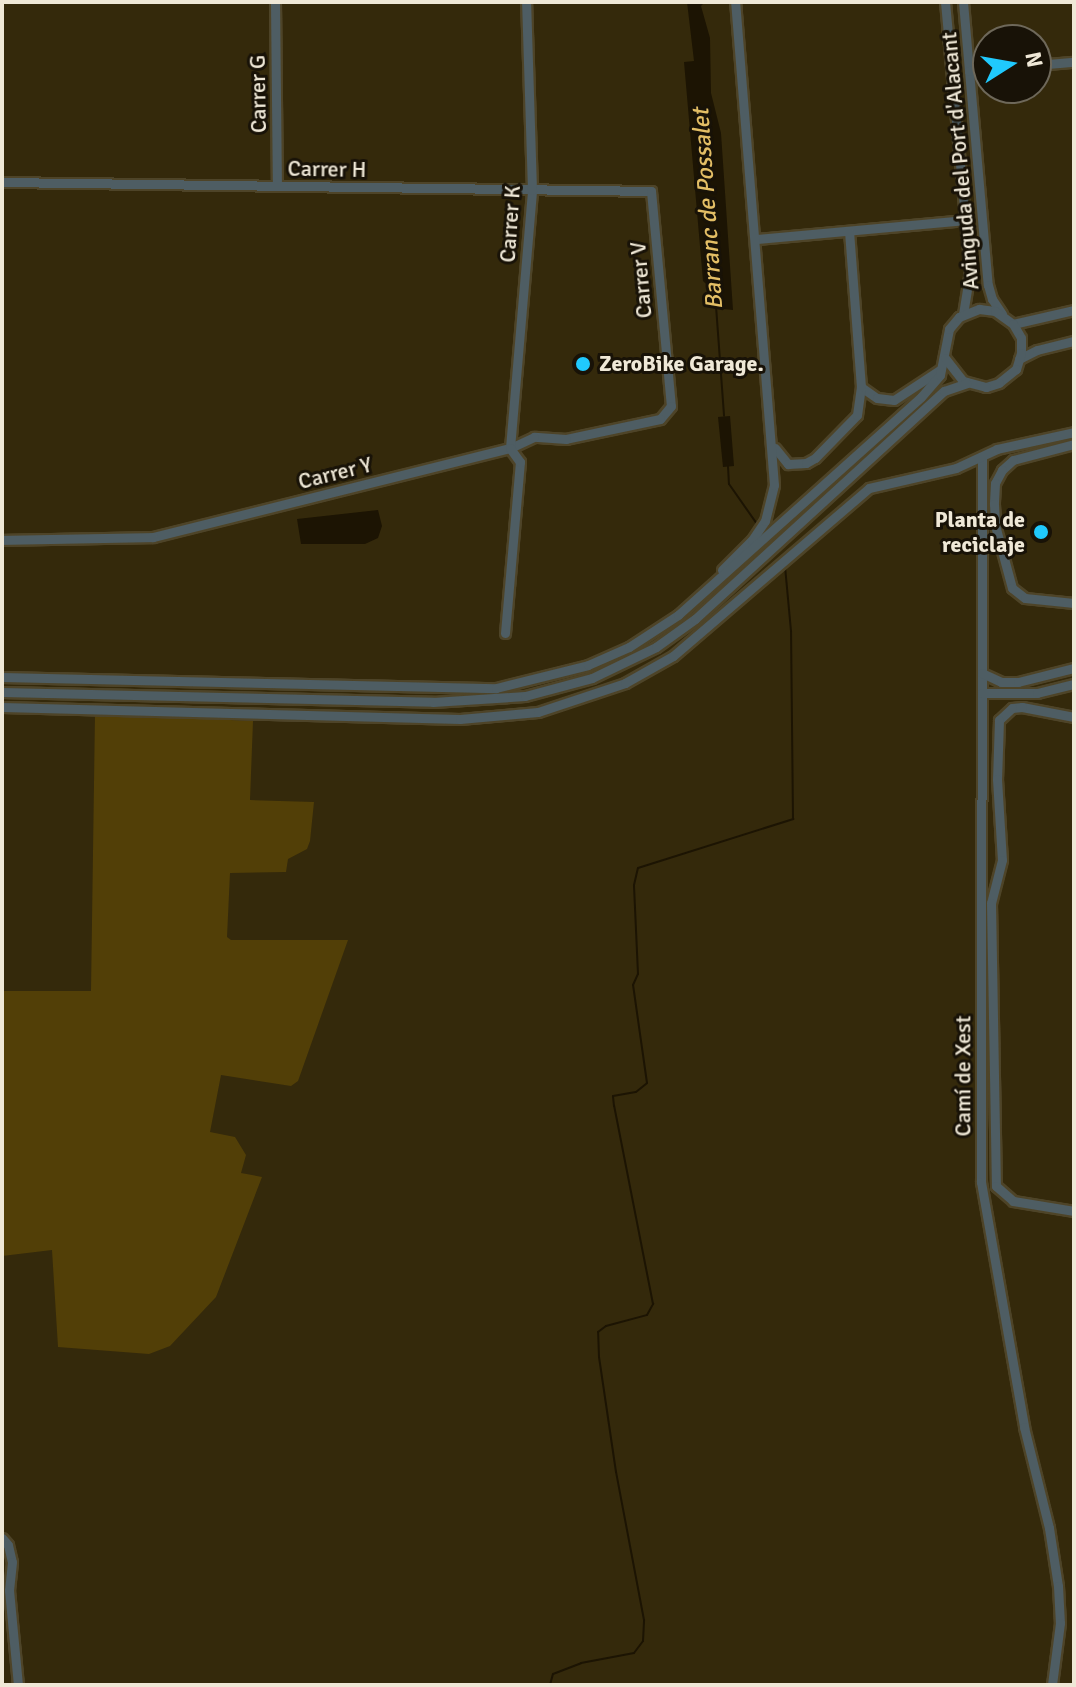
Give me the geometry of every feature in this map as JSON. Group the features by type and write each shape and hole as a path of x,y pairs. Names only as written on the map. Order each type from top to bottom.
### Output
{"street":[{"name":"Carrer G","path":"275,2 277,186"},
{"name":"Carrer K","path":"505,633 520,462 510,448 532,190 526,2"},
{"path":"538,679 633,638 716,577 752,540 765,521 773,500 773,445 735,2"},
{"name":"Avinguda del Port d'Alacant","path":"945,2 970,271 963,314"},
{"name":"Avinguda del Port d'Alacant","path":"963,2 988,285 992,299 1002,314"},
{"path":"1052,64 1074,62"},
{"name":"Carrer H","path":"2,182 651,191"},
{"name":"Carrer V","path":"651,191 669,412"},
{"path":"756,239 964,220"},
{"path":"773,445 788,464 797,465 815,458 857,415 861,387 849,231"},
{"path":"2,677 496,688 588,665 629,647 678,615 921,397 944,363 949,329 963,314 979,309 1002,314 1013,324 1021,338 1016,369 999,383 986,387 967,383 944,363"},
{"path":"1013,324 1074,310"},
{"path":"1019,359 1037,350 1074,341"},
{"path":"861,387 877,398 894,400 944,363"},
{"path":"2,692 461,702 525,696 592,678 644,653 695,619 944,391 967,383"},
{"name":"Carrer Y","path":"2,540 153,537 510,448 534,437 566,439 660,419 669,412"},
{"path":"2,707 460,719 538,712 625,683 673,656 869,488 982,458 997,449 1074,432"},
{"path":"1074,444 1013,460 1002,470 995,483 994,504 995,525 1012,588 1025,598 1074,603"},
{"name":"Camí de Xest","path":"982,458 981,1182 1024,1427 1049,1528 1058,1586 1060,1623 1052,1685"},
{"path":"982,673 1001,682 1018,682 1074,668"},
{"path":"982,693 1037,693 1074,684"},
{"path":"1074,717 1022,707 1012,708 999,720 997,779 1002,860 991,903 996,1186 1013,1201 1074,1211"},
{"path":"5,1541 12,1562 9,1590 18,1685"}],"shaded area":[{"path":"95,714 253,721 250,800 314,802 310,841 307,849 288,859 286,872 230,873 227,937 231,940 348,940 298,1081 291,1086 221,1075 210,1132 235,1137 246,1155 241,1173 262,1177 216,1297 170,1346 149,1354 58,1347 52,1250 2,1256 2,991 91,991"}],"water":[{"path":"687,2 705,2 701,6 710,38 711,93 721,133 733,310 713,308 711,289 703,281 684,62 694,61"},
{"path":"730,416 734,466 723,467 718,417"},
{"path":"378,510 382,526 378,538 365,544 301,544 297,519"}],"waterway":[{"name":"Barranc de Possalet","path":"716,306 724,416"},
{"path":"728,466 729,484 757,524"},
{"path":"550,1685 553,1674 581,1663 634,1653 643,1641 644,1620 616,1472 598,1332 606,1326 647,1315 653,1304 613,1096 636,1092 647,1083 633,985 638,974 634,885 638,868 793,819 791,631 785,566"}],"place":[{"name":"ZeroBike Garage.","path":"583,364"},
{"name":"Planta de reciclaje","path":"1041,532"}]}
